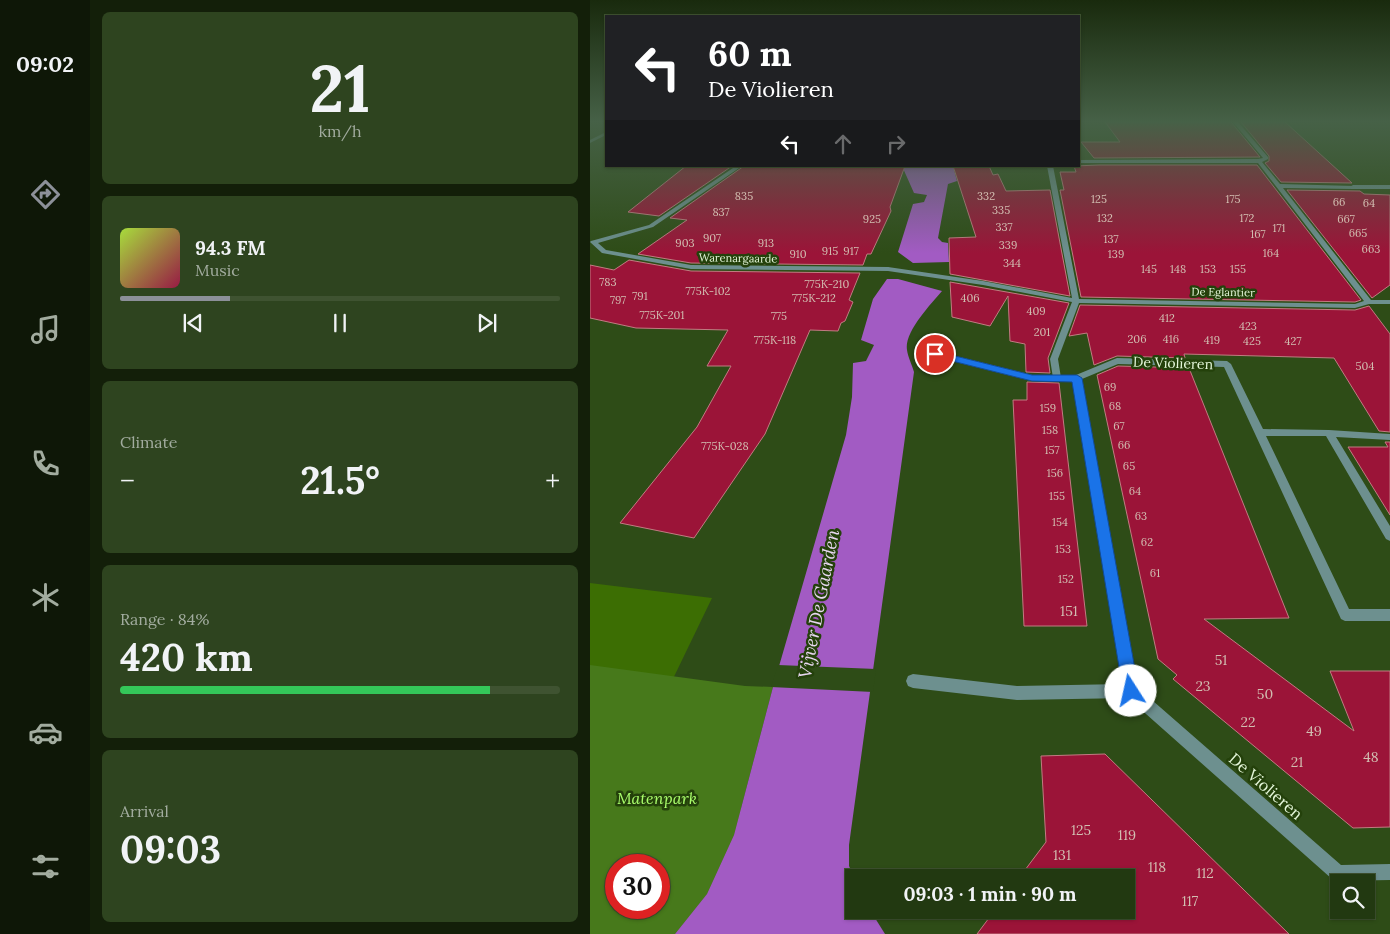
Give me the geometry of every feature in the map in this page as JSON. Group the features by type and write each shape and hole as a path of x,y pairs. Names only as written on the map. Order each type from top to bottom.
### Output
{"street":[{"path":"1263,166 1369,302"},
{"name":"Warenargaarde","path":"591,242 651,226 739,167"},
{"path":"1050,167 1076,301 1054,359 1057,378"},
{"path":"1279,186 1390,187"},
{"name":"Warenargaarde","path":"591,242 604,252 691,267 888,269"},
{"name":"De Eglantier","path":"888,269 982,283 1076,301 1355,306 1369,302 1388,304"},
{"name":"De Violieren","path":"935,354 1032,378 1077,378 1117,361 1227,364 1345,615 1390,615"},
{"path":"913,681 1017,693 1131,691 1077,378"},
{"path":"1260,432 1329,433 1390,437"},
{"path":"1329,433 1390,536"},
{"name":"De Violieren","path":"1131,691 1338,873 1390,872"}],"green space":[{"name":"Matenpark","path":"590,583 712,598 669,687 815,934 590,934"},
{"path":"590,665 745,686 773,687 734,835 707,894 675,934 590,934"}],"water":[{"path":"902,167 953,167 957,181 948,184 938,238 942,242 948,243 949,262 913,263 898,252 913,204 924,202 927,195 914,193"},
{"name":"Vijver De Gaarden","path":"887,279 898,279 942,291 919,319 907,343 907,350 914,372 849,845 850,869 845,869 845,919 876,919 885,934 675,934 707,894 734,835 773,687 846,435 852,397 853,363 866,361 874,345 861,340 873,299"}],"pier":[{"path":"778,665 876,669 873,692 771,687"}],"building":[{"path":"1257,166 1361,300 1355,302 1081,297 1060,190 1064,190 1060,172 1076,172 1074,167"},
{"path":"1267,166 1333,166 1352,183 1281,182"},
{"path":"685,167 731,167 659,216 628,212"},
{"path":"743,167 905,167 890,207 891,211 871,254 867,254 863,265 691,263 638,254 687,220 670,218"},
{"path":"953,167 989,167 993,175 998,174 1006,191 1050,190 1070,296 950,274 949,238 976,237"},
{"path":"1287,190 1360,191 1364,194 1390,195 1390,285 1372,298"},
{"path":"629,260 691,271 860,273 849,300 853,302 845,321 841,323 838,331 810,330 765,434 694,538 620,523 697,427 731,366 707,366 728,330 636,328 590,318 590,265 614,270"},
{"path":"950,282 1069,303 1048,358 1050,373 1026,372 1025,344 1010,341 1008,296 990,326 952,317"},
{"path":"1080,305 1355,310 1369,306 1390,334 1390,432 1379,431 1334,358 1184,354 1185,358 1117,356 1094,365 1087,333 1069,336"},
{"path":"1118,366 1189,368 1289,618 1204,619 1354,731 1330,671 1390,671 1390,827 1353,828 1173,679 1177,675 1158,659 1097,375"},
{"path":"1027,382 1059,383 1087,626 1024,626 1013,400 1027,400"},
{"path":"1385,442 1390,442 1390,515 1348,447 1388,447"},
{"path":"1105,754 1289,934 977,934 988,919 1135,919 1135,869 1026,869 1046,842 1041,756"}],"route":[{"path":"935,354 1032,378 1077,378 1131,691"}]}
